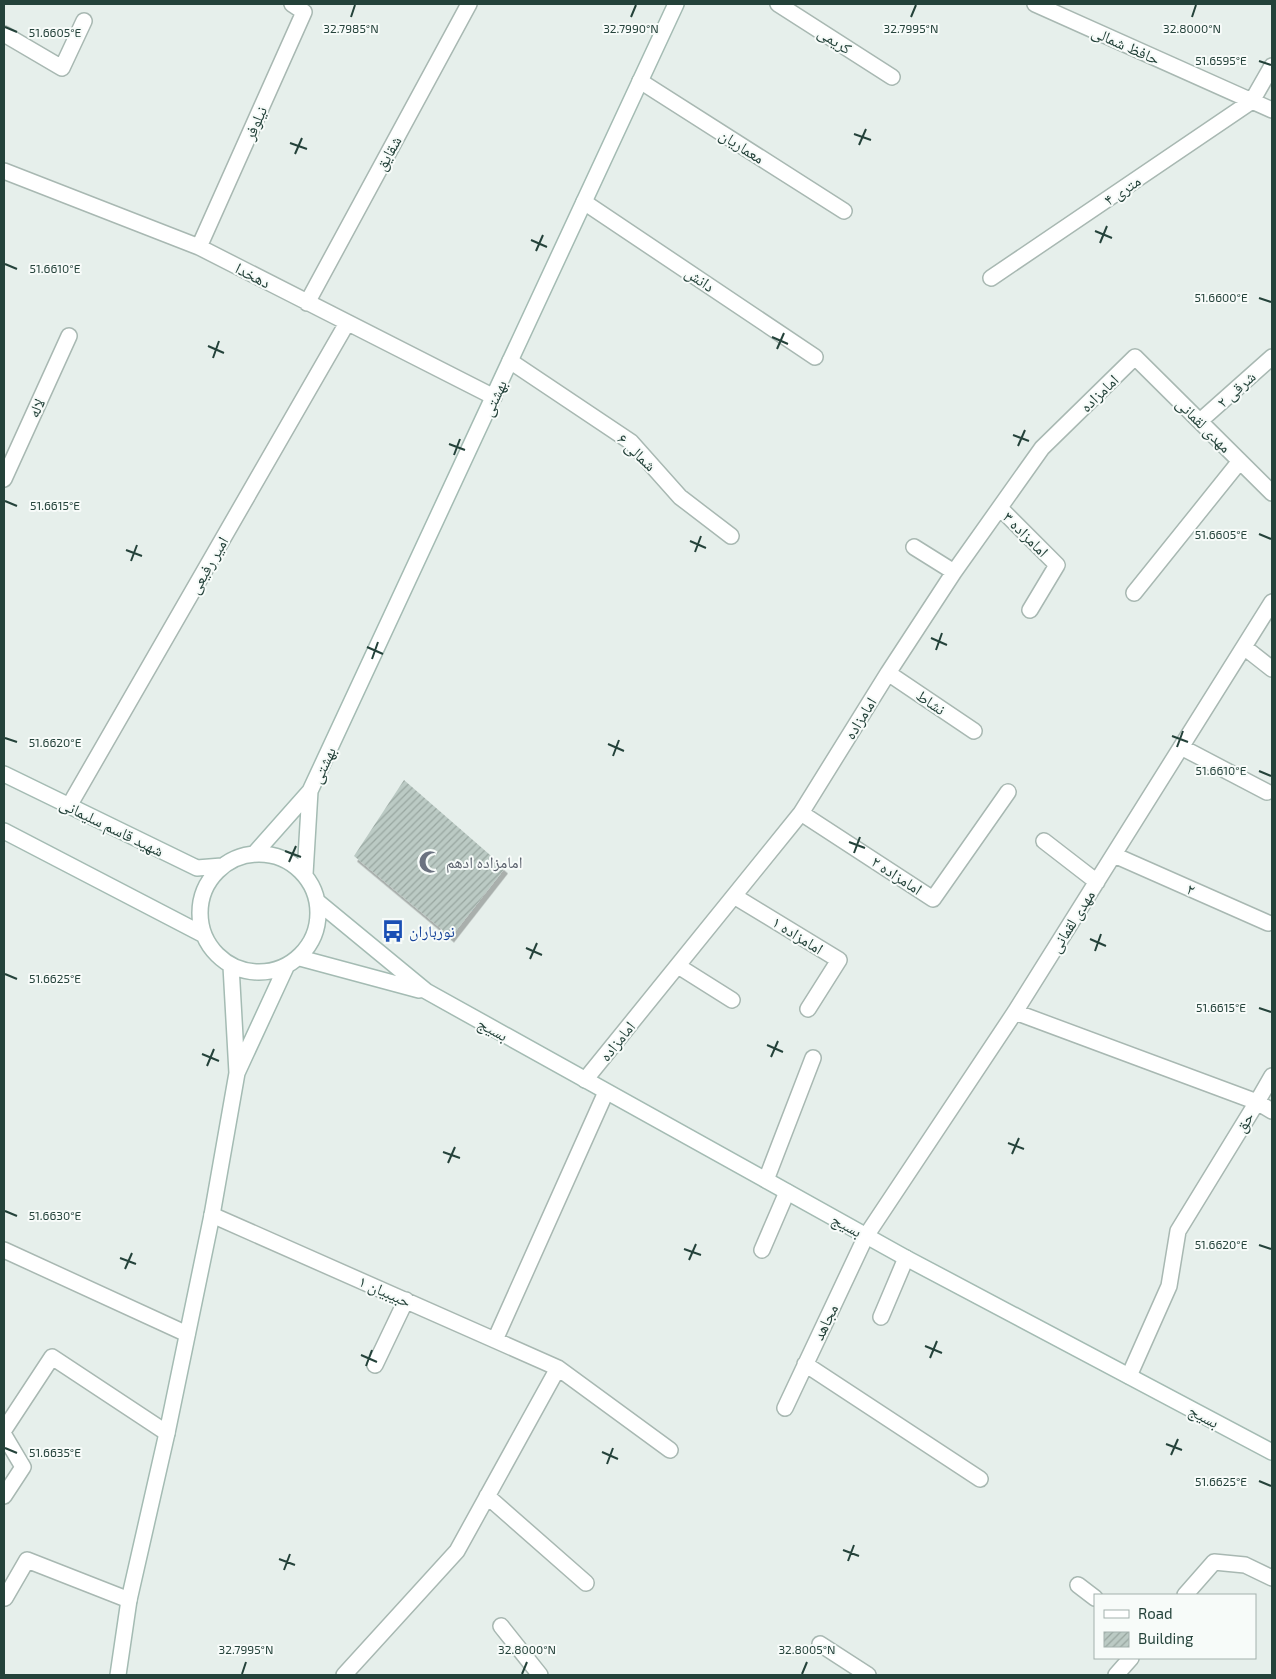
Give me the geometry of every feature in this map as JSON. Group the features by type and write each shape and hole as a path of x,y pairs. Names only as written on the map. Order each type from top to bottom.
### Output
{"street":[{"name":"نیلوفر","path":"199,248 304,12 292,4"},
{"name":"شقایق","path":"307,303 469,4"},
{"name":"بهشتی","path":"310,791 676,4"},
{"name":"کریمی","path":"778,4 892,77"},
{"name":"حافظ شمالی","path":"1034,4 1066,10 1272,110"},
{"path":"4,34 62,68 84,21"},
{"path":"1252,101 1272,66"},
{"name":"معماریان","path":"640,81 844,211"},
{"name":"۴ متری","path":"991,278 1252,101"},
{"name":"دهخدا","path":"4,171 199,248 494,397"},
{"name":"دانش","path":"584,202 815,357"},
{"name":"امیر رفیعی","path":"69,806 347,323"},
{"name":"لاله","path":"4,479 69,336"},
{"name":"مهدی لقمانی","path":"1135,357 1272,493"},
{"name":"امامزاده","path":"585,1080 801,813 888,673 954,572 1042,448 1135,357"},
{"name":"۲ شرقی","path":"1200,421 1272,357"},
{"name":"شمالی ۶","path":"510,361 631,442 680,497 731,536"},
{"path":"1134,593 1240,460"},
{"name":"امامزاده ۳","path":"1000,508 1057,565 1030,610"},
{"path":"914,547 954,572"},
{"name":"مهدی لقمانی","path":"866,1236 1015,1012 1272,602"},
{"path":"1244,647 1272,669"},
{"name":"نشاط","path":"888,673 974,731"},
{"path":"1181,747 1267,792"},
{"name":"شهید قاسم سلیمانی","path":"4,774 197,868 222,866"},
{"path":"255,853 310,791"},
{"path":"305,874 310,791"},
{"name":"امامزاده ۲","path":"801,813 933,898 1008,792"},
{"path":"4,831 204,935"},
{"path":"1044,841 1097,882"},
{"path":"255,853 273,855 291,862 305,874 313,887 318,902 318,922 312,942 300,958 286,967 268,973 249,972 231,966 214,953 204,935 200,917 202,898 210,880 222,866 238,857 255,853"},
{"name":"۲","path":"1114,855 1268,924"},
{"name":"امامزاده ۱","path":"734,896 838,960 808,1009"},
{"path":"318,902 426,991"},
{"path":"300,958 426,991"},
{"path":"118,1675 129,1600 168,1433 212,1215 237,1073 231,966"},
{"path":"678,966 732,1000"},
{"path":"237,1073 286,967"},
{"name":"بسیج","path":"426,991 906,1258 1272,1452"},
{"name":"حق","path":"1015,1012 1257,1102 1178,1231 1169,1286 1130,1376"},
{"path":"766,1180 813,1058"},
{"path":"1272,1076 1257,1102 1272,1111"},
{"path":"495,1340 606,1092"},
{"path":"762,1250 787,1192"},
{"name":"حبیبیان ۱","path":"212,1215 558,1368 670,1450"},
{"name":"مجاهد","path":"785,1408 866,1236"},
{"path":"4,1250 187,1334"},
{"path":"881,1317 906,1258"},
{"path":"375,1365 406,1300"},
{"path":"4,1430 52,1357 168,1433"},
{"path":"806,1364 980,1479"},
{"path":"344,1675 457,1550 558,1368"},
{"path":"4,1435 23,1467 4,1496"},
{"path":"487,1496 586,1583"},
{"path":"5,1598 26,1560 129,1600"},
{"path":"1186,1594 1214,1562 1245,1565 1272,1578"},
{"path":"1078,1585 1094,1597"},
{"path":"501,1626 540,1675"},
{"path":"820,1644 868,1675"},
{"path":"1116,1675 1130,1659"}],"building":[{"name":"امامزاده ادهم","path":"404,780 505,868 451,937 354,856"}],"place":[{"name":"امامزاده ادهم","path":"430,862"},
{"name":"نورباران","path":"393,931"}]}
